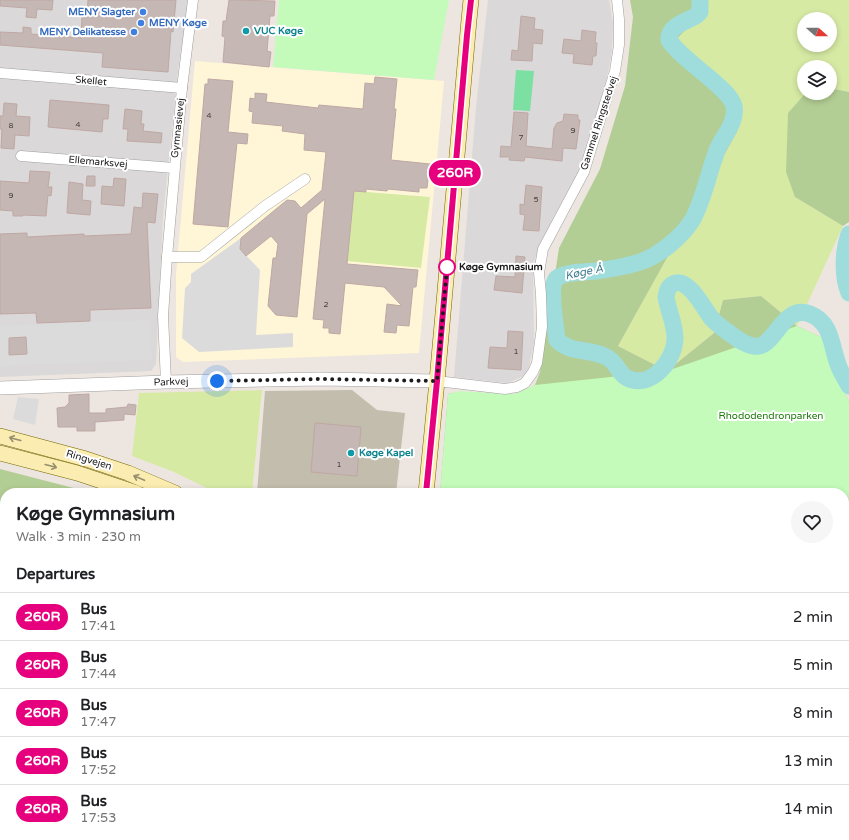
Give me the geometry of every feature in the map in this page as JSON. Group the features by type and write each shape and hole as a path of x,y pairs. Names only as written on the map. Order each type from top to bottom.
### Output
{"main road":[{"path":"426,488 472,0"},
{"name":"Ringvejen","path":"0,436 86,459 128,473 163,488"},
{"name":"Ringvejen","path":"0,453 77,473 122,488"}],"street":[{"name":"Gymnasievej","path":"166,382 163,316 167,257 182,88 193,0"},
{"name":"Gammel Ringstedvej","path":"437,381 505,389 517,387 525,383 534,372 537,363 542,327 541,294 538,272 543,249 584,172 615,71 619,45 617,0"},
{"name":"Skellet","path":"0,73 182,88"},
{"name":"Ellemarksvej","path":"21,156 174,168"},
{"path":"167,257 201,257 265,206 305,179"},
{"name":"Parkvej","path":"0,388 166,382 320,379 437,381"}],"shaded area":[{"path":"0,0 189,0 178,70 163,217 156,364 151,371 0,377"},
{"path":"488,0 609,0 613,23 612,51 603,99 581,167 553,218 533,263 534,343 527,375 507,383 454,377 476,107"},
{"path":"195,61 444,81 419,353 183,362 176,357 176,275"},
{"path":"241,238 240,249 260,270 256,335 293,333 293,347 199,352 182,338 185,288 191,282 191,274"},
{"path":"150,320 152,360 0,366 0,326"},
{"path":"352,390 377,410 405,413 397,488 257,488 265,391"},
{"path":"18,397 39,399 35,425 13,419"}],"green space":[{"path":"279,0 449,0 434,80 273,67"},
{"path":"630,0 703,0 701,13 676,40 707,67 736,101 737,132 618,346 667,371 714,333 723,300 761,296 797,326 821,337 849,402 849,488 440,488 448,394 457,392 474,392 507,395 518,393 535,385 540,372 559,248 600,169 625,86 633,17"},
{"path":"703,0 849,0 849,92 837,90 837,60 797,60 797,100 804,100 795,197 843,226 797,326 761,296 723,300 714,333 667,371 618,346 737,132 707,67 676,40 701,13"},
{"path":"516,70 534,71 530,111 513,110"},
{"path":"837,90 849,92 849,222 843,226 795,197 786,172 788,113 800,100 837,100"},
{"path":"354,191 430,197 421,268 347,261"},
{"name":"Rhododendronparken","path":"797,326 821,337 849,402 849,488 440,488 448,394 459,391 514,394 535,385 667,371"},
{"path":"262,390 252,488 207,488 174,472 132,456 139,393"},
{"path":"0,469 74,488 0,488"}],"building":[{"path":"0,0 53,0 52,10 37,9 36,18 26,17 27,8 0,6"},
{"path":"88,0 176,0 173,32 171,31 168,72 102,67 103,53 0,45 0,32 23,33 23,27 31,28 31,34 81,38 82,16 87,16"},
{"name":"VUC Køge","path":"229,0 275,1 274,16 270,16 267,51 271,52 269,67 223,62 225,37 222,36 223,21 226,21"},
{"path":"521,16 535,18 534,29 543,30 542,44 533,43 532,61 511,60 512,50 518,51"},
{"path":"582,30 596,32 596,56 593,56 592,65 573,63 574,54 562,53 564,39 581,41"},
{"path":"375,77 397,79 394,109 396,109 391,160 430,164 427,188 419,188 419,192 388,189 387,191 366,189 366,192 354,191 347,264 418,270 416,287 413,287 409,326 397,325 396,333 384,332 387,304 402,306 384,287 345,283 340,334 329,333 329,328 323,328 324,320 313,319 325,199 307,214 297,317 276,315 268,306 273,258 276,258 278,244 271,236 246,256 240,249 241,238 287,200 295,201 301,208 322,190 326,152 304,150 305,134 282,131 283,126 252,123 253,112 249,111 250,98 255,99 255,93 267,94 266,102 318,108 319,105 363,109 365,83 374,84"},
{"path":"208,79 233,81 228,132 248,134 247,144 237,143 228,227 193,224 205,84 208,84"},
{"path":"50,100 109,105 108,119 103,119 102,132 48,127"},
{"path":"4,103 17,104 16,116 30,117 29,136 15,135 14,149 1,148 2,129 0,129 0,116 3,116"},
{"path":"125,109 142,111 141,124 144,124 143,131 162,133 161,143 127,141 128,129 123,129"},
{"path":"514,112 528,113 526,146 552,149 554,128 557,123 563,121 564,114 578,115 578,120 580,120 576,149 563,148 562,161 525,157 524,161 509,160 510,157 500,157 501,146 511,147"},
{"path":"30,171 50,172 48,187 52,187 51,196 48,195 46,216 13,216 13,211 0,210 0,181 29,183"},
{"path":"87,176 95,176 95,186 86,186"},
{"path":"114,178 126,179 124,206 101,204 102,186 113,187"},
{"path":"69,182 83,184 82,200 91,201 90,215 67,213"},
{"path":"526,185 542,187 539,231 523,230 525,215 520,214 520,204 524,205"},
{"path":"143,193 158,194 155,223 147,222 151,308 90,310 90,321 37,323 36,313 0,314 0,234 27,233 27,237 84,234 84,236 131,234 134,207 142,208"},
{"path":"516,256 525,257 522,293 494,290 496,276 515,277"},
{"path":"508,331 523,332 521,370 488,368 490,347 507,348"},
{"path":"26,337 27,354 9,355 9,338"},
{"path":"89,394 89,413 106,413 106,409 127,407 128,404 136,405 135,415 124,414 124,420 95,422 95,431 77,431 77,427 58,427 57,408 65,407 69,403 69,395"},
{"name":"Køge Kapel","path":"315,423 361,427 357,476 311,472"}],"waterway":[{"name":"Køge Å","path":"700,0 700,12 675,27 669,40 684,57 724,91 731,99 734,106 734,117 717,151 696,212 689,225 670,245 647,259 623,267 570,273 557,278 554,282 553,289 557,340 568,347 596,353 608,358 627,378 636,381 652,377 666,364 674,347 674,328 666,297 670,286 679,283 685,285 696,295 717,324 738,339 752,346 759,346 765,343 793,314 801,312 818,318 827,330 836,360 849,386"},
{"name":"Køge Å","path":"849,234 845,248 844,264 845,279 849,293"}],"bus line":[{"name":"260R","path":"426,488 471,0"}],"place":[{"name":"MENY Slagter","path":"143,12"},
{"name":"MENY Køge","path":"141,23"},
{"name":"VUC Køge","path":"246,31"},
{"name":"MENY Delikatesse","path":"134,32"},
{"name":"Køge Gymnasium","path":"447,267"},
{"name":"Køge Kapel","path":"351,453"}],"route":[{"path":"217,381 320,379 437,381 447,267"}]}
